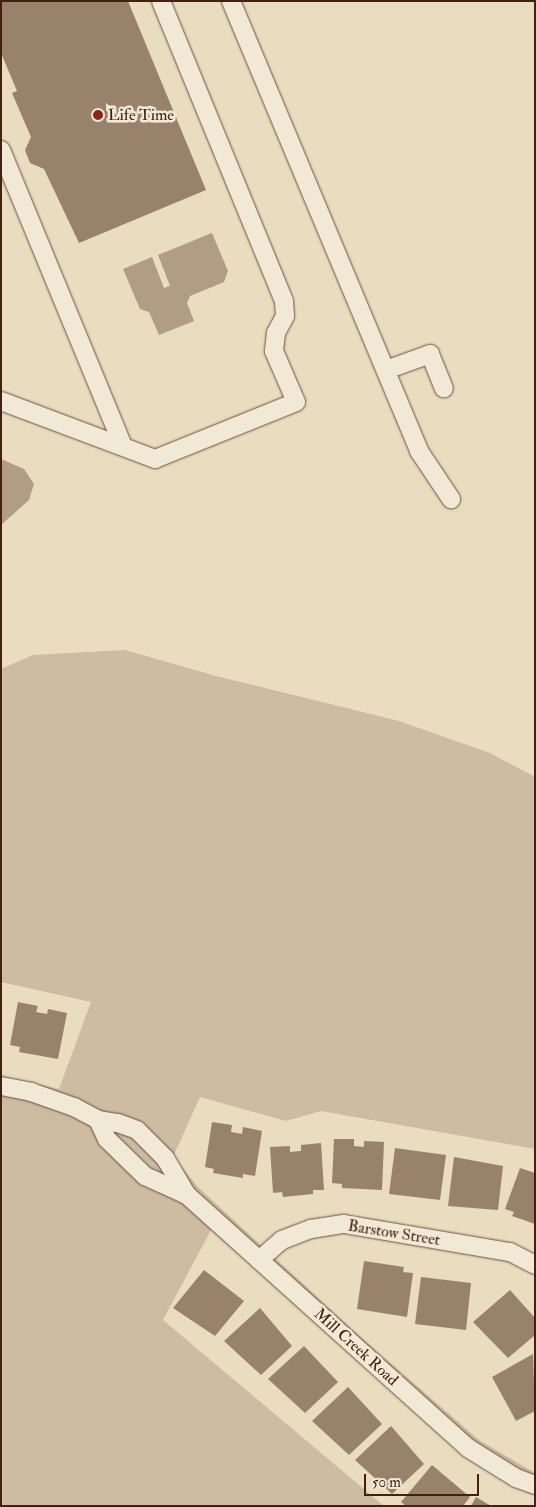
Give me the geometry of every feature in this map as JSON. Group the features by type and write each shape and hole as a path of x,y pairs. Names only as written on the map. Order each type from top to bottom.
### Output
{"street":[{"path":"1,400 155,459 296,402 274,351 276,333 285,316 284,301 161,1"},
{"path":"231,1 419,451 451,499"},
{"path":"2,152 6,178 123,446"},
{"path":"386,370 430,354 444,388"},
{"name":"Mill Creek Road","path":"1,1086 31,1092 74,1107 98,1120 118,1123 137,1130 165,1158 187,1195 468,1448 516,1478 535,1485"},
{"name":"Mill Creek Road","path":"98,1120 107,1139 145,1176 187,1195"},
{"name":"Barstow Street","path":"259,1260 282,1240 311,1228 344,1224 510,1252 535,1264"}],"shaded area":[{"path":"212,233 228,271 224,282 190,296 187,303 194,321 159,335 149,312 140,309 123,269 152,257 164,288 170,286 158,255"},
{"path":"1,459 24,469 34,484 29,500 1,525"},
{"path":"125,650 216,676 399,721 490,753 535,777 535,1149 321,1111 286,1121 200,1097 173,1157 199,1188 364,1340 479,1440 535,1473 535,1495 514,1487 429,1424 211,1230 163,1320 384,1506 1,1506 1,1076 59,1089 91,1002 1,982 1,669 33,655"}],"building":[{"name":"Life Time","path":"128,1 206,190 79,243 44,169 30,163 25,150 31,137 12,93 17,91 1,53 1,2"},
{"path":"18,1002 38,1006 36,1012 47,1014 48,1009 67,1013 58,1059 19,1052 20,1047 10,1045"},
{"path":"212,1122 232,1125 231,1132 242,1134 243,1127 262,1131 255,1176 243,1174 243,1178 213,1173 214,1169 205,1167"},
{"path":"334,1139 354,1139 354,1146 364,1147 364,1141 384,1142 382,1190 342,1188 342,1184 332,1183"},
{"path":"321,1143 324,1190 313,1190 313,1194 283,1197 282,1192 273,1193 270,1147 290,1146 290,1152 301,1151 301,1145"},
{"path":"395,1148 446,1155 440,1200 389,1194"},
{"path":"454,1157 503,1166 498,1210 448,1206"},
{"path":"520,1168 535,1173 535,1224 512,1216 514,1212 505,1209"},
{"path":"364,1261 404,1267 403,1272 413,1273 407,1317 357,1309"},
{"path":"204,1270 244,1301 215,1336 173,1308"},
{"path":"421,1277 471,1283 466,1330 415,1324"},
{"path":"510,1290 535,1318 535,1335 508,1358 473,1322"},
{"path":"260,1308 292,1346 261,1375 224,1341"},
{"path":"304,1346 338,1382 305,1413 268,1379"},
{"path":"533,1354 535,1411 516,1421 492,1377"},
{"path":"348,1387 382,1424 349,1455 312,1421"},
{"path":"391,1426 424,1464 392,1494 355,1460"},
{"path":"432,1465 470,1497 463,1506 406,1506 401,1502"},
{"path":"476,1497 491,1506 471,1506"}],"place":[{"name":"Life Time","path":"98,115"}]}
